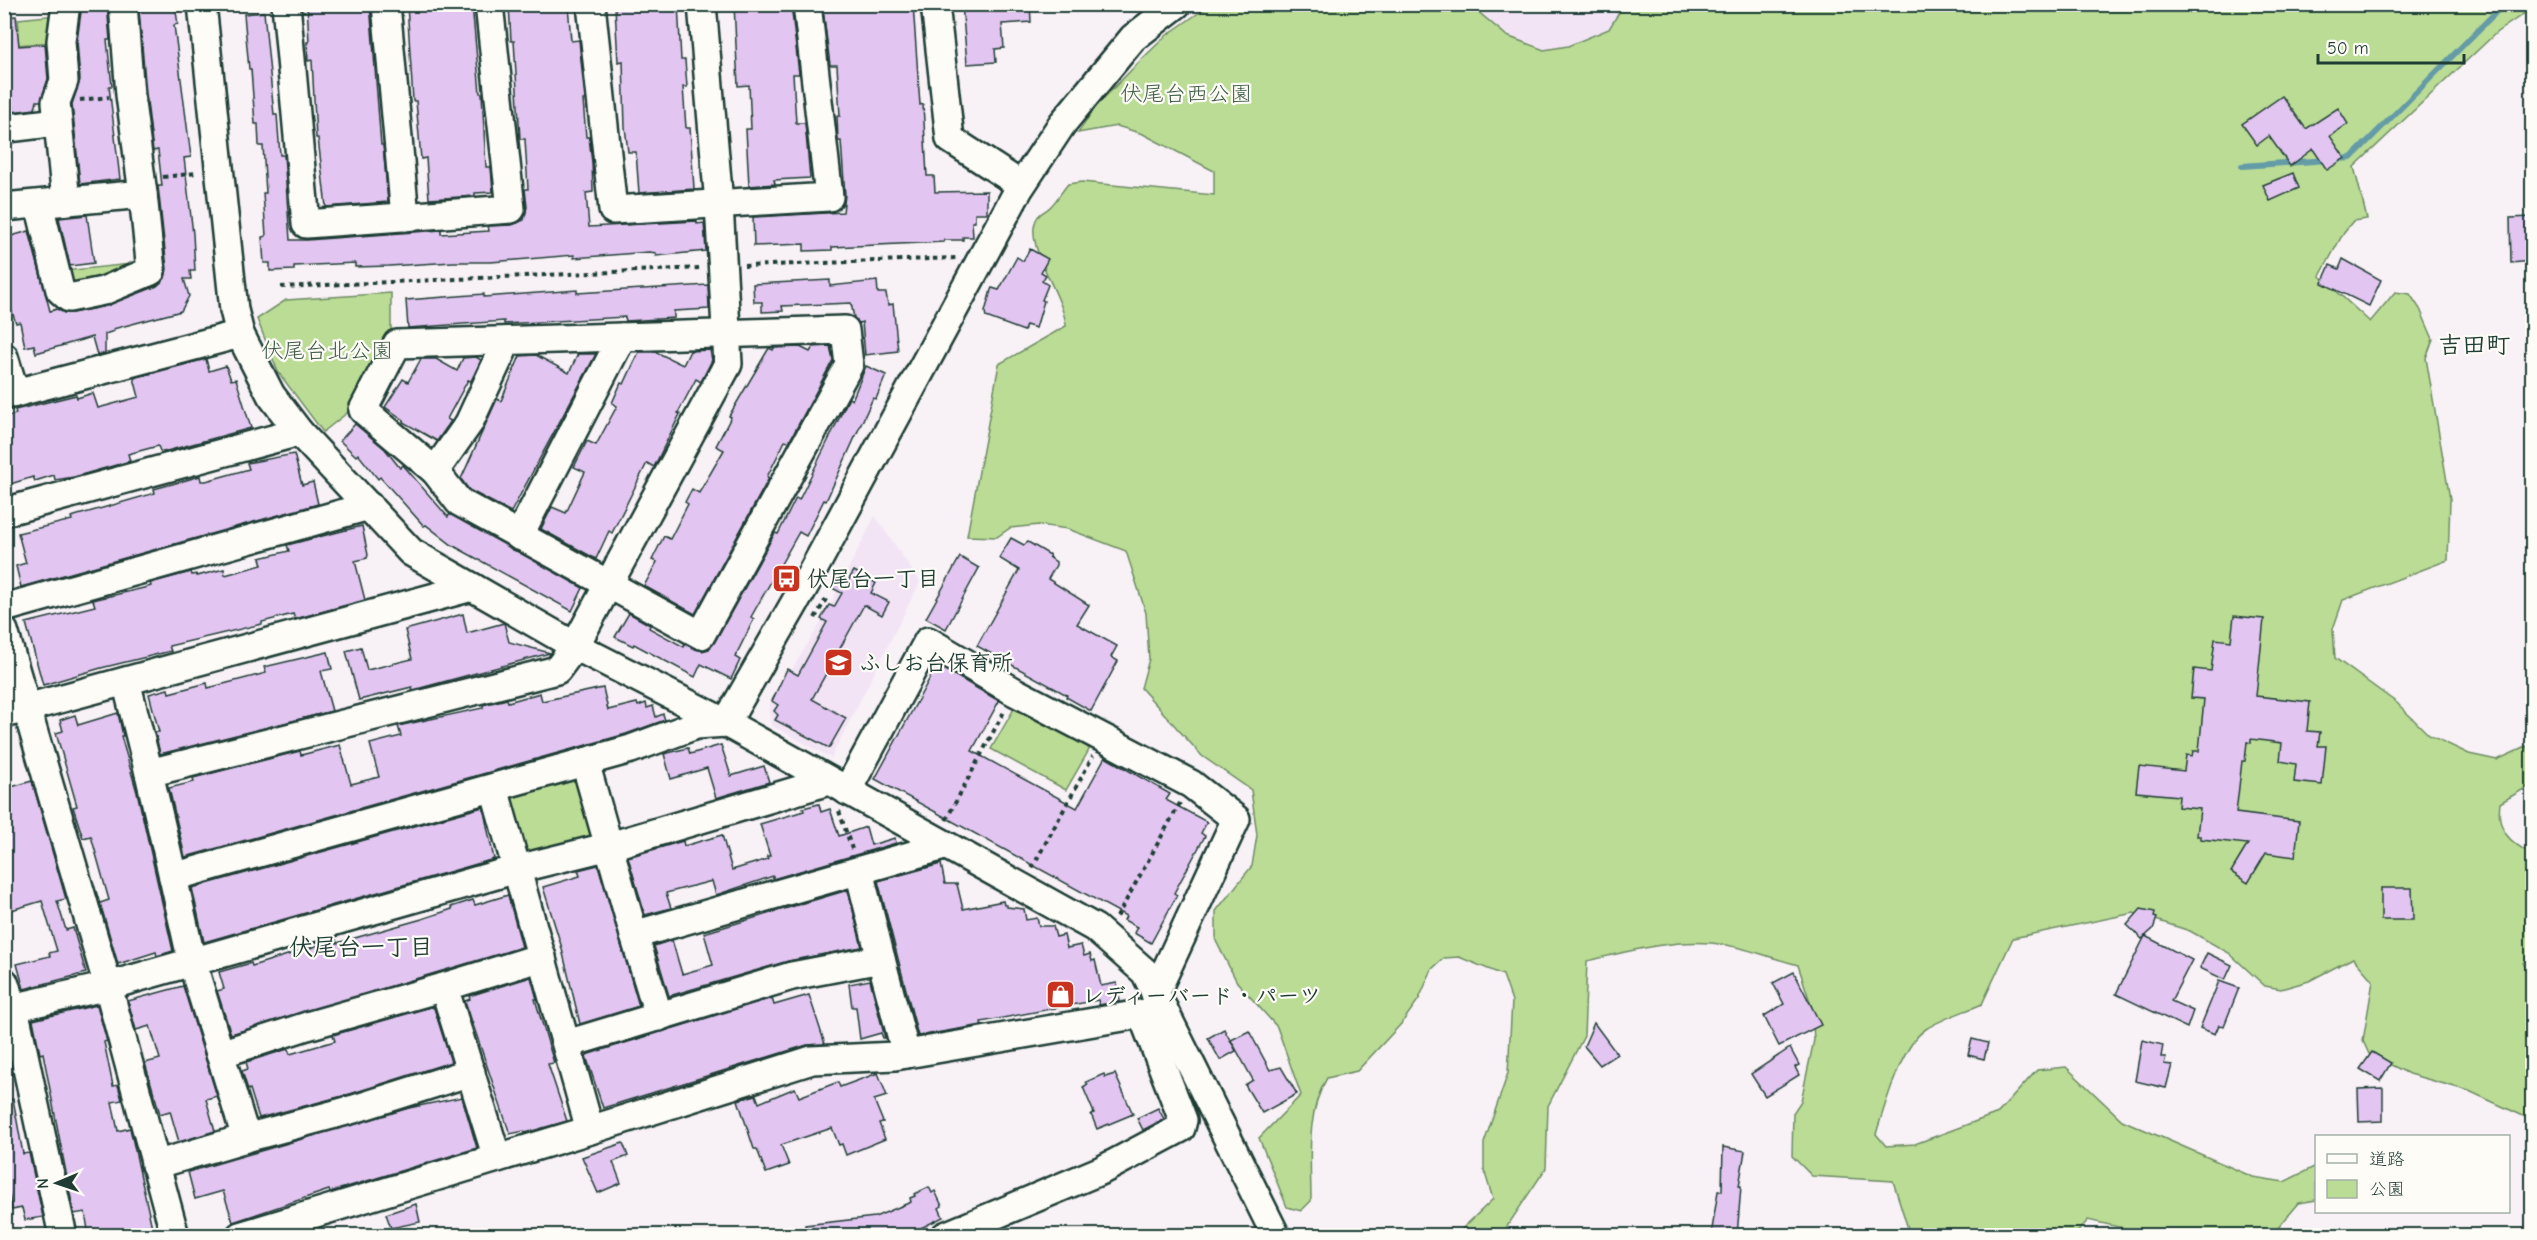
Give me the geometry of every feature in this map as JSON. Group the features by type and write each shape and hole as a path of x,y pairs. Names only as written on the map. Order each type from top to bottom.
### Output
{"street":[{"path":"66,4 61,41 64,81 57,112 66,201"},
{"path":"39,204 60,290 69,298 103,291 151,271 130,95 123,4"},
{"path":"202,4 234,310 240,334 271,395 299,432 411,552 574,646 726,723 829,786 943,836 1095,928 1145,972 1184,1120 1181,1128 1102,1170 945,1236"},
{"path":"286,4 306,225 511,208 489,4"},
{"path":"386,4 405,217"},
{"path":"591,4 613,210 829,197 807,4"},
{"path":"148,773 557,670 574,646 728,364 719,204 702,4"},
{"path":"935,4 950,139 1021,185"},
{"path":"726,723 804,587 1021,185 1062,124 1133,38 1177,4"},
{"path":"4,126 8,128 57,112"},
{"path":"4,207 66,201 142,187"},
{"path":"845,330 849,365 700,635 459,502 435,471 363,410 397,344 622,337 845,330"},
{"path":"4,357 10,394 240,334"},
{"path":"519,536 622,337"},
{"path":"435,471 469,423 507,340"},
{"path":"4,512 299,432"},
{"path":"4,608 369,506"},
{"path":"15,711 472,586"},
{"path":"4,631 15,711 108,986 176,1236"},
{"path":"9,1009 108,986 517,869 829,786 928,641 1015,692 1191,784 1236,819 1154,1006"},
{"path":"126,681 192,962 246,1138"},
{"path":"173,878 631,749 696,726 726,723"},
{"path":"585,762 659,1017"},
{"path":"494,788 590,1130"},
{"path":"634,935 859,871 943,836"},
{"path":"859,871 906,1053"},
{"path":"220,1054 542,957"},
{"path":"567,1044 792,976 881,959"},
{"path":"4,981 63,1236"},
{"path":"444,987 497,1158"},
{"path":"240,1236 812,1060 906,1053 1154,1006"},
{"path":"1154,1006 1276,1236"},
{"path":"155,1165 354,1109 471,1072"}],"path":[{"path":"57,112 130,95"},
{"path":"142,187 204,172"},
{"path":"280,287 957,258"},
{"path":"943,836 1015,692"},
{"path":"1029,874 1103,738"},
{"path":"1112,925 1191,784"},
{"path":"829,786 837,803 859,871"}],"shaded area":[{"path":"1470,5 1624,5 1609,29 1568,46 1544,50 1508,36"},
{"name":"ふしお台保育所","path":"875,516 920,582 831,758 771,725 770,705 823,619"}],"green space":[{"name":"伏尾台⻄公園","path":"1624,4 1847,4 1852,7 1863,4 2532,5 2532,8 2497,32 2354,167 2367,219 2353,221 2344,232 2320,276 2370,322 2395,292 2410,294 2420,309 2433,339 2426,358 2450,499 2448,560 2343,600 2333,629 2335,658 2397,703 2429,735 2469,754 2497,760 2532,744 2532,786 2500,803 2499,812 2506,834 2517,845 2532,854 2532,955 2523,963 2532,978 2532,1120 2469,1091 2409,1074 2369,1054 2363,1041 2373,981 2353,958 2309,981 2281,989 2265,986 2229,953 2190,931 2134,913 2013,938 1982,1004 1946,1018 1926,1029 1909,1048 1895,1077 1876,1134 1886,1146 1915,1144 1998,1113 2037,1070 2066,1067 2122,1120 2253,1177 2284,1182 2315,1166 2315,1200 2299,1203 2272,1235 2142,1235 2132,1230 2088,1220 2075,1235 1910,1235 1893,1181 1812,1176 1792,1156 1793,1113 1801,1101 1814,1040 1812,1008 1798,965 1726,945 1673,944 1587,961 1584,1036 1548,1106 1546,1168 1504,1231 1477,1235 1462,1229 1493,1199 1484,1170 1484,1143 1508,1073 1512,1001 1503,975 1459,957 1444,958 1432,969 1419,999 1401,1024 1357,1071 1327,1078 1320,1092 1312,1122 1311,1201 1301,1211 1287,1207 1259,1138 1301,1095 1277,1027 1237,982 1216,941 1216,911 1252,866 1257,835 1251,790 1202,756 1141,688 1149,659 1146,613 1126,551 1068,529 1039,525 1010,528 997,537 967,536 999,364 1066,326 1059,300 1035,241 1034,229 1037,218 1051,206 1068,184 1082,182 1214,195 1214,171 1143,134 1117,126 1078,133 1097,105 1144,57 1167,35 1210,5 1470,5 1507,36 1544,50 1568,46 1609,29"},
{"path":"57,15 52,42 5,46 5,30 19,29 18,19"},
{"path":"141,263 74,289 63,271"},
{"name":"伏尾台北公園","path":"391,293 391,333 357,405 323,432 278,372 257,319 286,300"},
{"path":"1023,704 1086,743 1089,750 1066,790 991,749 1015,707"},
{"path":"571,776 580,781 593,827 589,836 531,855 521,851 507,800 511,792"}],"building":[{"path":"84,4 107,4 110,40 107,40 112,86 109,86 120,179 80,184 72,104 80,80 77,41"},
{"path":"307,4 370,4 381,145 383,145 388,202 326,207 318,138 316,138 312,60 308,61"},
{"path":"407,4 472,4 480,93 482,93 486,167 491,167 493,192 475,193 475,196 429,199 426,158 421,159 416,101 413,101"},
{"path":"509,4 536,4 536,7 568,5 571,41 579,40 586,137 589,137 592,163 593,192 586,193 589,227 697,221 697,224 704,223 706,251 656,256 656,253 649,252 574,258 574,255 491,262 389,266 355,267 355,263 294,266 294,270 270,271 270,263 264,263 262,237 266,236 263,146 259,146 258,124 255,124 244,14 264,12 274,115 277,115 280,155 284,155 290,240 307,240 441,230 441,234 489,231 488,226 512,225 524,220 527,207 525,189 528,189 525,139 520,139 514,41 511,41"},
{"path":"624,4 678,4 681,60 685,60 687,87 683,87 686,128 690,128 694,189 639,193 636,152 628,152 623,61 618,62 615,7"},
{"path":"734,4 791,4 799,74 793,74 796,123 805,123 810,178 774,180 775,184 749,186 746,129 751,129 749,85 738,86"},
{"path":"827,4 913,4 920,105 923,104 927,176 934,176 935,192 987,191 987,213 975,213 975,222 972,222 973,237 963,237 963,240 944,240 944,242 832,247 832,250 804,251 804,244 754,246 753,217 843,212 845,195 841,141 838,141 837,116 840,116 837,65 830,65 823,9 828,9"},
{"path":"962,4 1030,4 1031,22 1002,24 1004,48 995,49 996,62 967,64"},
{"path":"175,6 178,24 174,25 191,157 184,158 195,271 190,271 191,279 184,279 189,296 181,311 113,329 114,331 105,334 105,353 97,355 92,337 36,353 34,345 25,347 20,322 16,323 4,289 4,238 29,231 50,311 57,309 64,313 72,313 106,306 157,286 165,278 167,269 158,186 162,186 158,150 153,151 139,10"},
{"path":"16,16 19,46 45,44 48,79 41,101 37,101 35,109 13,112 13,108 8,109 4,17"},
{"path":"2282,96 2306,129 2338,108 2348,124 2330,136 2345,158 2327,170 2313,149 2290,166 2269,136 2257,145 2242,124"},
{"path":"2293,173 2299,188 2270,201 2263,185"},
{"path":"87,215 94,263 70,266 59,218"},
{"path":"2532,217 2532,261 2511,263 2510,218"},
{"path":"1030,249 1048,259 1041,272 1046,275 1042,281 1048,285 1036,328 1026,325 1024,331 986,317 985,312 992,288 999,290 1017,257 1023,261"},
{"path":"2343,259 2381,280 2369,306 2322,283 2330,265 2339,269"},
{"path":"830,280 830,286 877,281 878,293 886,293 888,305 893,304 898,351 865,355 862,322 859,323 854,318 851,303 782,306 783,311 762,312 762,302 754,302 753,284"},
{"path":"708,285 709,309 674,311 674,318 626,321 625,317 504,324 504,321 408,328 406,300 484,294 484,297 577,290 577,293"},
{"path":"830,346 833,360 789,442 785,441 767,477 769,478 695,614 644,586 657,562 652,560 664,536 670,539 688,504 685,502 692,489 699,493 724,450 716,446 731,417 729,416 769,348 773,350 774,348 800,347 810,352 813,347"},
{"path":"710,350 712,360 701,382 696,379 654,467 647,463 612,533 609,531 596,559 541,529 552,507 566,513 585,472 574,467 587,441 596,445 617,406 612,403 621,383 624,384 639,352 656,352 683,365 690,351"},
{"path":"578,354 596,354 511,512 469,490 461,479 497,399 501,401 520,356 536,355 569,373"},
{"path":"476,357 481,360 471,381 468,380 447,419 451,421 437,441 403,422 404,420 385,407 403,379 408,382 421,359 436,359 457,371 463,358"},
{"path":"206,359 209,371 226,366 231,380 236,379 251,428 163,452 158,446 128,454 130,461 74,477 55,480 54,475 35,481 33,477 4,486 4,417 16,414 15,410 93,393 98,408 139,397 134,378"},
{"path":"866,366 886,375 876,399 873,398 826,501 824,500 806,536 799,532 751,617 754,619 735,657 740,660 731,679 701,664 695,677 634,644 633,646 615,637 629,613 650,625 649,628 684,647 685,644 702,651 709,649 775,533 778,534 796,498 799,500 849,398 852,400"},
{"path":"355,424 385,449 400,468 403,465 448,517 450,514 583,588 572,611 452,545 426,525 424,526 380,477 378,479 358,454 356,456 340,441"},
{"path":"294,454 302,485 313,482 318,504 21,587 16,566 26,563 18,533 72,520 71,517 155,493 154,489 200,476 201,481 206,481 249,469 247,463"},
{"path":"362,526 368,555 367,558 355,561 365,600 295,619 293,614 262,622 262,624 169,646 171,651 43,685 26,623 95,606 93,600 148,587 151,586 150,583 191,572 192,575 197,576 224,569 225,575 262,565 260,558 289,551 287,545"},
{"path":"1011,538 1024,545 1028,542 1050,555 1049,557 1056,562 1056,565 1048,579 1089,605 1077,624 1117,646 1111,657 1118,661 1091,711 1066,697 1067,695 977,646 1019,570 999,558"},
{"path":"960,557 979,568 946,629 926,618"},
{"path":"854,571 876,583 871,593 889,602 882,615 864,605 812,699 846,718 829,748 775,720 778,715 774,711 778,705 772,701 787,669 798,675 827,622 821,619 829,605 834,607 842,593 832,588 839,576 848,581"},
{"path":"463,614 467,633 504,623 509,642 550,653 413,690 412,687 359,700 346,651 361,647 367,670 412,659 405,630"},
{"path":"2234,616 2264,619 2256,696 2310,702 2307,731 2320,732 2318,746 2326,746 2322,785 2294,782 2296,764 2280,761 2282,743 2251,739 2251,743 2247,742 2245,761 2242,761 2236,813 2299,821 2295,857 2266,853 2248,883 2231,872 2248,844 2201,839 2201,836 2197,836 2200,809 2178,807 2179,796 2136,792 2139,766 2184,771 2186,755 2192,756 2193,751 2199,751 2204,699 2191,698 2194,669 2211,671 2215,639 2231,641"},
{"path":"328,652 332,669 321,671 332,711 160,754 155,732 159,732 149,694 168,689 169,693 207,683 208,688 266,673 264,667"},
{"path":"937,665 999,701 972,751 1077,808 1105,757 1170,794 1166,800 1207,822 1201,833 1205,836 1174,893 1177,895 1151,943 1134,933 1137,927 1124,920 1126,916 875,779"},
{"path":"603,688 608,710 646,703 647,708 653,706 656,717 663,714 665,720 626,734 185,857 169,788 194,782 193,778 300,751 301,755 340,745 351,784 379,777 370,744 401,736 398,726 483,708 483,705 507,699 508,702 540,693 542,701"},
{"path":"118,713 123,736 121,736 138,796 173,951 157,956 156,952 118,964 100,903 109,900 91,836 83,838 73,807 77,806 56,733 63,731 60,720 75,715 78,725"},
{"path":"721,745 731,776 764,766 769,782 716,798 707,768 671,779 664,754 688,748 690,754"},
{"path":"32,781 66,899 57,901 66,930 73,928 86,973 24,989 17,964 50,956 49,953 57,951 42,901 8,911 4,901 4,789"},
{"path":"819,804 821,812 830,809 839,836 866,827 871,845 895,838 896,843 773,879 773,876 716,895 712,881 666,893 671,908 645,915 628,857 683,841 684,846 722,835 732,870 768,859 767,856 770,856 760,824 804,811 803,808"},
{"path":"483,807 494,859 204,942 192,888"},
{"path":"941,864 945,884 957,884 963,909 1003,901 1007,907 1024,909 1026,920 1037,918 1039,926 1053,926 1056,937 1064,935 1067,948 1081,945 1084,956 1090,954 1092,961 1095,960 1101,986 1117,983 1120,1001 1099,1005 1098,1000 918,1036 878,881"},
{"path":"598,865 639,1006 580,1024 561,945 543,887 580,876 578,870"},
{"path":"2381,888 2412,888 2413,920 2381,920"},
{"path":"848,890 862,947 788,961 669,996 654,946 672,940 682,974 713,965 704,933"},
{"path":"508,895 522,947 231,1034 217,991 224,989 219,972 251,963 252,966 336,940 337,943 422,919 473,900 475,905"},
{"path":"2141,909 2155,912 2154,917 2157,918 2153,929 2142,939 2127,925"},
{"path":"2145,936 2192,960 2171,1001 2193,1011 2187,1028 2116,994"},
{"path":"2207,953 2232,965 2225,980 2200,968"},
{"path":"1794,972 1821,1025 1779,1046 1764,1016 1784,1004 1773,983"},
{"path":"531,977 537,999 535,999 554,1063 548,1064 567,1121 525,1133 524,1131 510,1134 465,1001 470,999 469,996"},
{"path":"870,980 885,1038 881,1033 860,1039 856,1007 852,1007 849,984"},
{"path":"2219,981 2239,988 2224,1026 2219,1025 2215,1034 2200,1028"},
{"path":"183,986 217,1096 206,1099 215,1131 179,1142 170,1111 160,1114 145,1063 160,1059 150,1026 136,1030 128,1001"},
{"path":"809,995 825,1044 807,1045 603,1108 586,1056 589,1054 772,998 774,1005"},
{"path":"97,1005 107,1041 104,1042 113,1086 118,1085 122,1100 112,1102 118,1131 130,1128 153,1232 136,1236 89,1236 85,1212 74,1214 43,1053 40,1054 33,1020"},
{"path":"434,1008 451,1062 350,1094 259,1118 242,1071 248,1069 246,1062 288,1049 290,1054 335,1041 333,1035"},
{"path":"1594,1023 1617,1054 1600,1065 1584,1046"},
{"path":"1224,1029 1236,1051 1220,1060 1208,1038"},
{"path":"1249,1031 1270,1070 1281,1067 1297,1094 1262,1113 1245,1085 1253,1080 1231,1040"},
{"path":"1972,1039 1988,1043 1984,1059 1968,1055"},
{"path":"2142,1040 2163,1045 2161,1057 2166,1057 2164,1064 2172,1065 2166,1088 2135,1081"},
{"path":"1790,1048 1799,1065 1795,1067 1799,1075 1765,1096 1751,1074"},
{"path":"2372,1052 2391,1063 2380,1081 2360,1069"},
{"path":"878,1073 887,1096 874,1100 883,1122 879,1123 885,1139 846,1155 832,1128 781,1145 789,1165 766,1173 757,1149 754,1149 738,1100 756,1095 759,1103 795,1088 799,1097 838,1082 840,1087"},
{"path":"1104,1074 1105,1077 1115,1074 1133,1114 1097,1129 1091,1114 1094,1113 1083,1087 1088,1084 1086,1082"},
{"path":"2383,1088 2383,1121 2359,1122 2358,1089"},
{"path":"462,1097 477,1148 330,1192 329,1190 233,1222 223,1191 195,1199 188,1172 409,1108"},
{"path":"13,1099 23,1154 29,1153 43,1217 25,1220 22,1208 12,1210 7,1184 4,1185 4,1100"},
{"path":"1158,1108 1164,1119 1143,1130 1137,1118"},
{"path":"623,1143 628,1156 613,1162 621,1183 598,1193 582,1157"},
{"path":"1723,1147 1745,1151 1739,1186 1741,1186 1737,1236 1711,1236 1718,1191 1722,1191"},
{"path":"929,1187 932,1193 935,1191 942,1206 939,1208 943,1217 902,1236 806,1236 805,1225 875,1217 911,1202 910,1198 915,1196 914,1194"},
{"path":"416,1204 420,1222 391,1228 386,1214"}],"waterway":[{"path":"2338,159 2351,158 2504,4"},
{"path":"2242,166 2328,160"}],"place":[{"name":"伏尾台一丁目","path":"786,578"},
{"name":"ふしお台保育所","path":"838,662"},
{"name":"レディーバード・パーツ","path":"1061,995"}],"district":[{"name":"吉田町","path":"2474,345"},
{"name":"伏尾台一丁目","path":"361,947"}]}
